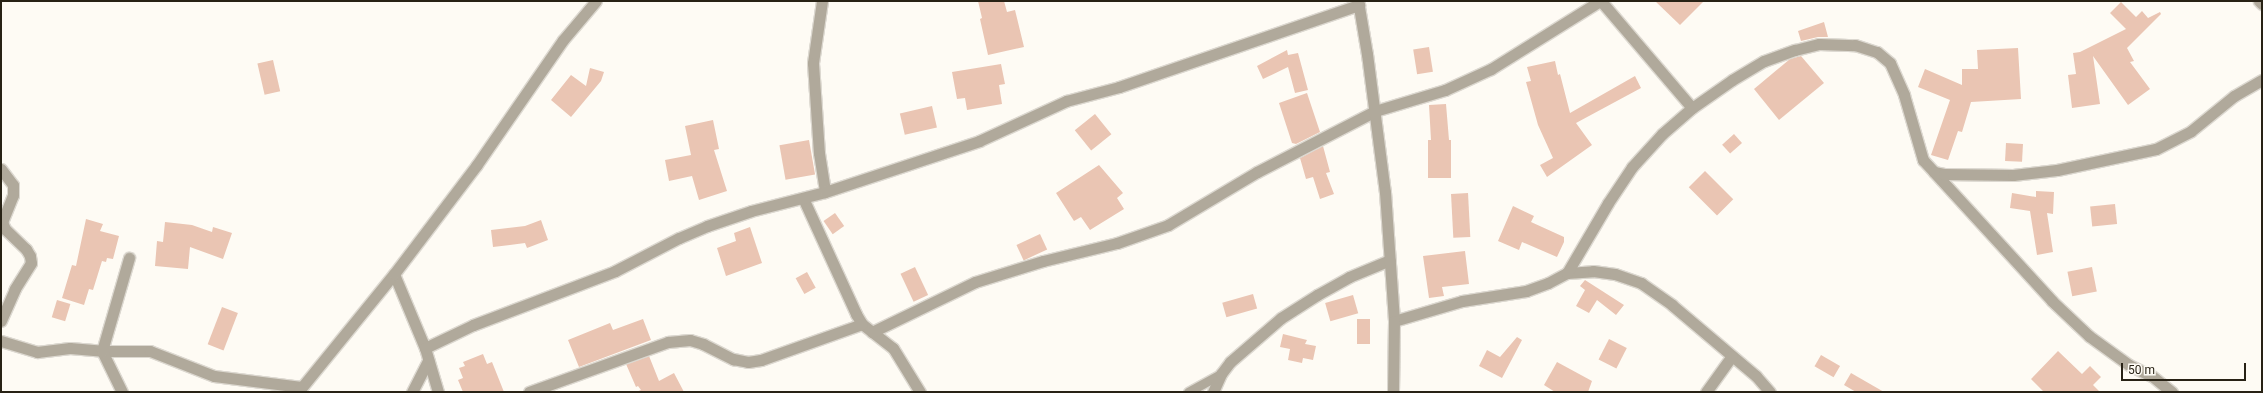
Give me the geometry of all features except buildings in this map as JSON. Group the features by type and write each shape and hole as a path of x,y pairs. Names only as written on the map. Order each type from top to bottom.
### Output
{"street":[{"path":"1,341 37,352 70,348 102,351 150,351 214,376 300,390 394,274 476,166 556,50 596,1"},
{"path":"822,1 813,63 819,153 825,192"},
{"path":"872,332 975,282 1043,261 1117,243 1168,225 1263,169 1375,111 1445,90 1491,69 1600,1 1692,108"},
{"path":"2259,1 2262,4"},
{"path":"425,348 480,322 615,271 678,238 707,226 751,211 825,192 979,141 1066,101 1119,87 1358,3 1375,111 1390,260 1394,321 1393,392"},
{"path":"1394,321 1462,301 1526,291 1548,283 1567,272 1586,243 1608,203 1632,167 1662,134 1692,108 1732,80 1764,61 1819,44 1855,45 1877,52 1890,63 1904,95 1922,160 2052,301 2089,336 2129,365 2152,376 2172,392"},
{"path":"1934,172 2013,175 2057,170 2156,149 2191,131 2234,96 2262,80"},
{"path":"1,170 13,185 13,195 2,222 5,228 26,249 30,256 31,263 15,289 1,322"},
{"path":"803,198 831,262 862,324 893,348 920,392"},
{"path":"122,392 102,351 129,258"},
{"path":"1213,392 1221,374 1230,362 1281,318 1349,277 1390,260"},
{"path":"1567,272 1593,271 1615,274 1641,283 1672,306 1756,376 1770,392"},
{"path":"394,274 425,348 438,392"},
{"path":"529,392 668,342 690,340 703,344 733,358 748,362 761,360 862,324"},
{"path":"1706,392 1732,356"},
{"path":"412,392 428,360"}],"lane":[{"path":"1188,392 1221,374"}]}
